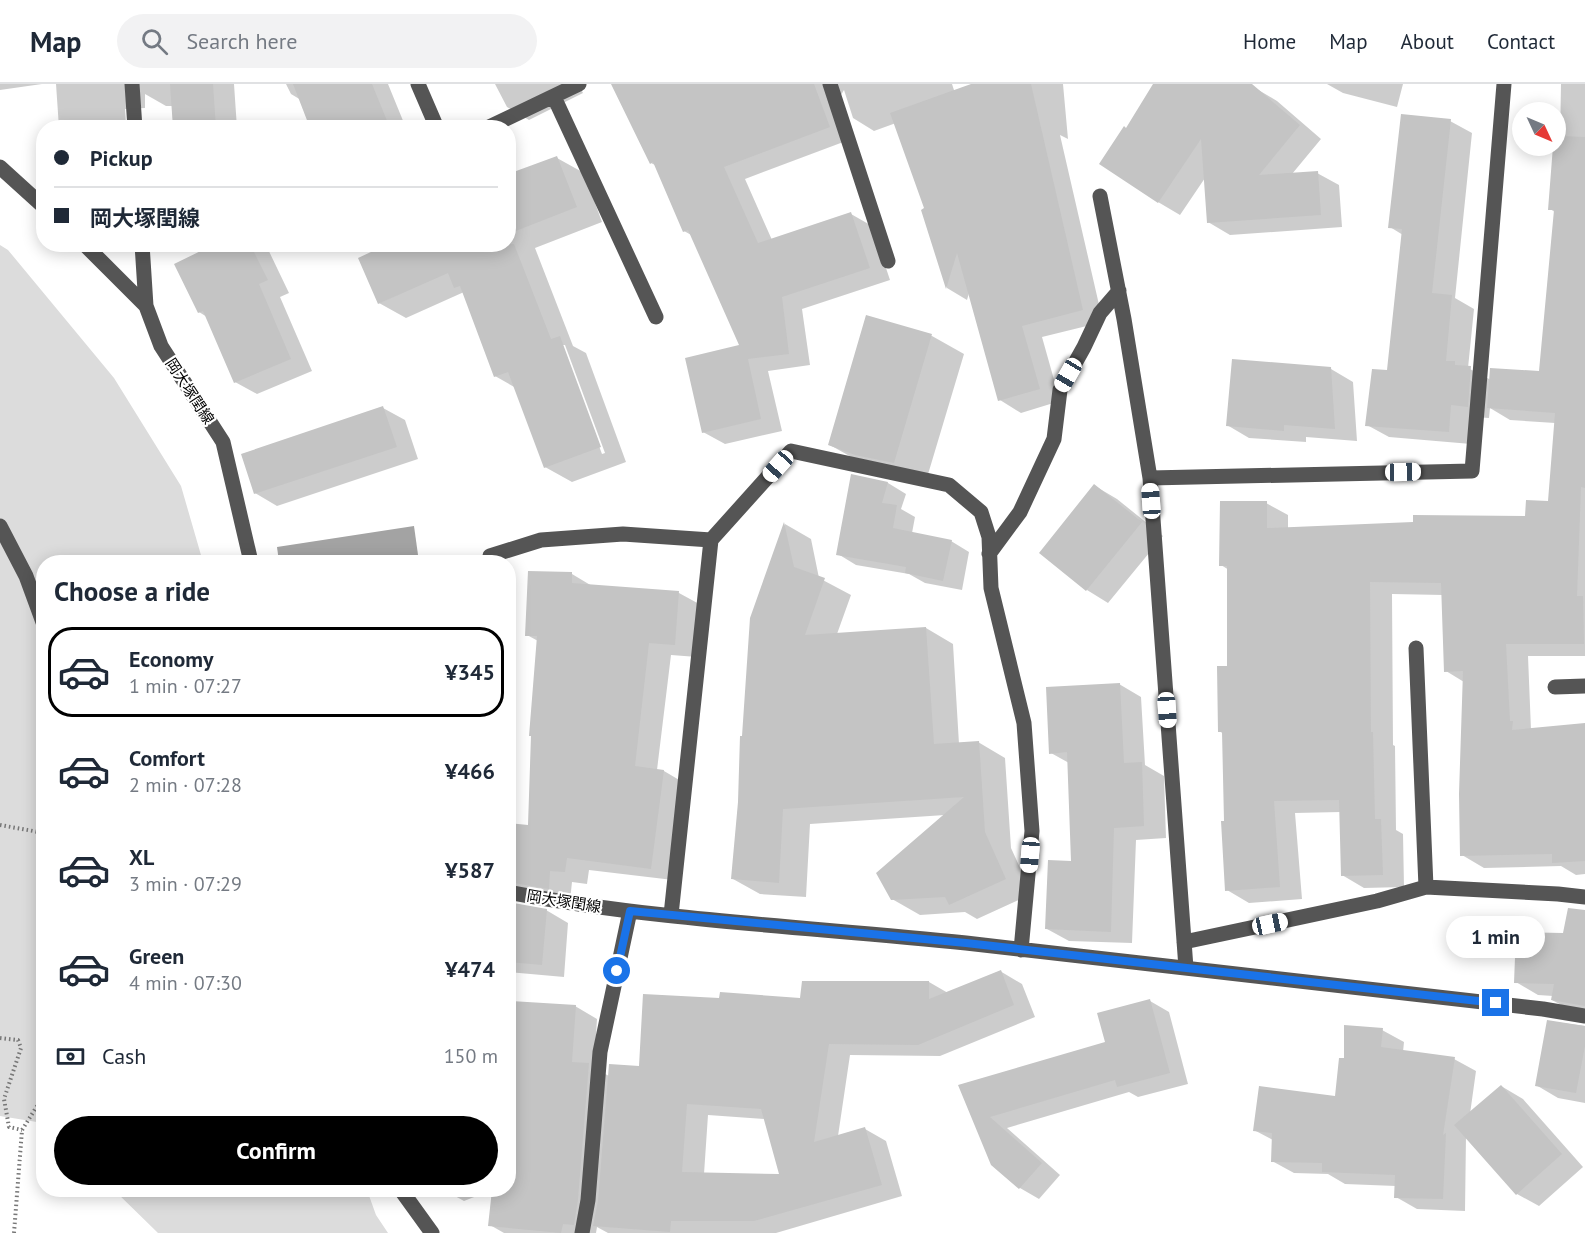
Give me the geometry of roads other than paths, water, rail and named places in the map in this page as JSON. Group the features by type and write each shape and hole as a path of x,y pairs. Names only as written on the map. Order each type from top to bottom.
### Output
{"street":[{"path":"132,84 134,120"},
{"path":"418,84 434,120"},
{"path":"505,120 579,84"},
{"path":"830,84 888,261"},
{"path":"1150,478 1472,471 1504,84"},
{"path":"554,98 656,317"},
{"path":"0,167 36,200"},
{"path":"1100,196 1119,291 1150,478 1186,968"},
{"name":"岡大塚閏線","path":"92,252 146,306 160,346 223,442 249,555"},
{"path":"143,252 146,306"},
{"path":"989,554 1020,512 1054,439 1059,390 1084,347 1100,313 1119,291"},
{"path":"671,915 711,540 791,451 949,485 981,512 989,537 991,588 1024,723 1032,831 1021,950"},
{"path":"0,526 26,576 36,603"},
{"path":"493,555 541,540 623,534 711,540"},
{"path":"1416,648 1426,887"},
{"path":"1556,687 1585,686"},
{"path":"1184,942 1377,901 1426,887 1585,897"},
{"name":"岡大塚閏線","path":"516,894 630,911 1186,968 1543,1009 1585,1016"},
{"path":"582,1233 588,1200 600,1052 630,911"},
{"path":"406,1197 432,1233"}]}
